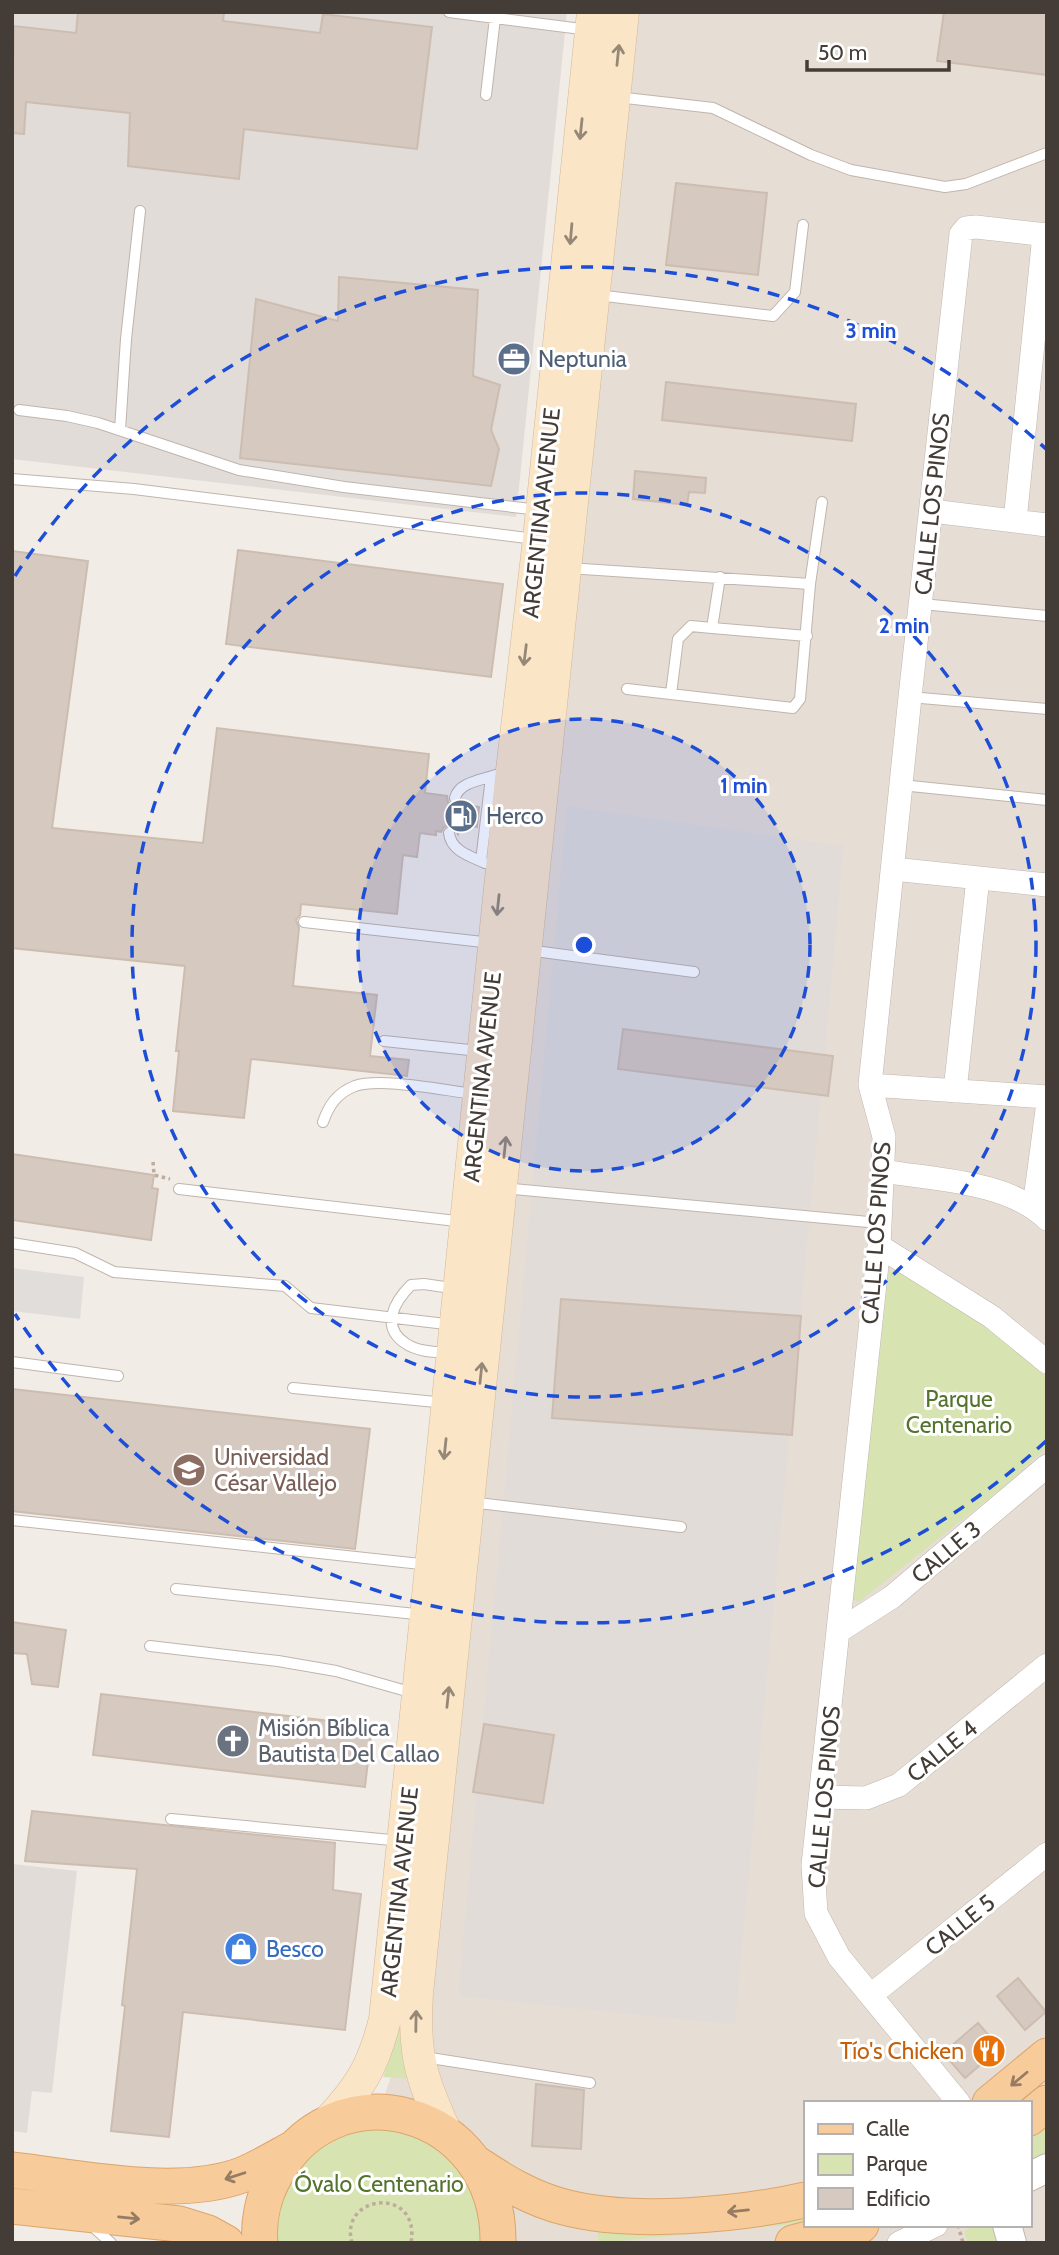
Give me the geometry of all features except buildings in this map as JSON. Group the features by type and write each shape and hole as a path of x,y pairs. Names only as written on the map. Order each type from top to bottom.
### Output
{"main road":[{"name":"ARGENTINA AVENUE","path":"446,2133 424,2082 418,2056 408,1943 405,1841 424,1788 419,1695 454,1500 501,1188 526,949 553,540 586,279 614,97 623,12"},
{"name":"ARGENTINA AVENUE","path":"454,1500 449,1404 495,943 492,866 501,773 553,540 586,279 592,21"},
{"name":"ARGENTINA AVENUE","path":"325,2125 352,2096 368,2071 408,1943 424,1788 437,1592"},
{"path":"992,2101 1047,2056"},
{"path":"1031,2116 1047,2103"},
{"path":"12,2170 151,2186 195,2186 241,2175 267,2164 325,2125 348,2116 395,2113 422,2120 446,2133 463,2147 477,2164 490,2188 497,2214 498,2243"},
{"path":"260,2243 260,2218 267,2191 279,2167 296,2146"},
{"path":"477,2164 517,2189 539,2199 590,2212 684,2215 731,2212 804,2200"},
{"path":"12,2206 179,2224 208,2233 226,2243"},
{"path":"793,2243 853,2227"}],"street":[{"name":"CALLE LOS PINOS","path":"957,2101 839,1956 816,1913 813,1865 879,1234 884,1137 870,1085 961,234 966,228 976,227 1045,235"},
{"path":"1015,520 1041,320 1045,235"},
{"path":"932,510 1047,525"},
{"path":"893,869 1047,886"},
{"path":"955,1091 978,878"},
{"path":"870,1085 1047,1097"},
{"path":"883,1171 991,1188 1040,1213 1047,1110"},
{"path":"879,1234 992,1317 1047,1362"},
{"name":"CALLE 3","path":"839,1631 892,1597 1043,1478"},
{"name":"CALLE 4","path":"821,1797 866,1798 899,1786 1047,1665"},
{"name":"CALLE 5","path":"871,1995 1047,1854"},
{"path":"1031,2176 1047,2168"},
{"path":"900,2243 932,2227"}],"lane":[{"path":"449,12 495,18 592,21"},
{"path":"486,95 495,18"},
{"path":"614,97 713,108 811,155 851,170 945,187 966,184 1047,153"},
{"path":"120,430 126,339 140,211"},
{"path":"586,279 773,316 795,292 803,225"},
{"path":"19,410 67,416 120,430 239,470 344,486 553,540 720,577 810,584"},
{"path":"12,479 135,489 553,540"},
{"path":"627,689 793,708 800,699 810,584 822,502"},
{"path":"712,628 720,577"},
{"path":"922,604 1047,617"},
{"path":"671,694 678,639 691,626 807,636"},
{"path":"910,697 1047,709"},
{"path":"455,798 457,791 463,786 501,773"},
{"path":"901,785 1047,800"},
{"path":"450,833 450,841 456,848 492,866"},
{"path":"304,922 495,943"},
{"path":"526,949 694,972"},
{"path":"384,1041 484,1052"},
{"path":"323,1122 329,1105 337,1096 355,1086 394,1085 480,1094"},
{"path":"501,1188 879,1234"},
{"path":"179,1189 467,1223"},
{"path":"12,1243 75,1253 114,1272 285,1286 311,1308 391,1318 455,1339"},
{"path":"455,1339 424,1350 404,1343 394,1330 391,1318 397,1299 411,1285 460,1289"},
{"path":"12,1362 118,1376"},
{"path":"293,1388 449,1404"},
{"path":"454,1500 681,1527"},
{"path":"12,1520 437,1592"},
{"path":"176,1589 437,1592"},
{"path":"150,1646 324,1669 419,1695"},
{"path":"171,1819 405,1841"},
{"path":"418,2056 590,2083"},
{"path":"78,2213 111,2243"}],"path":[{"path":"153,1162 154,1175 178,1180 179,1189"},
{"path":"352,2243 351,2227 359,2211 367,2205 385,2202 399,2207 409,2219 413,2233 411,2243"},
{"path":"958,2227 963,2243"}],"shaded area":[{"path":"12,12 567,12 516,517 12,459"},
{"path":"603,12 1047,12 1047,2243 344,2243 345,2209 393,2071 499,1091"},
{"path":"567,806 844,846 735,2025 458,1996"},
{"path":"12,1268 84,1277 80,1319 12,1311"},
{"path":"12,1864 77,1871 52,2093 32,2091 27,2133 12,2131"}],"green space":[{"name":"Parque Centenario","path":"897,1270 987,1323 1047,1378 1047,1447 1007,1484 859,1602 852,1599 889,1272"},
{"path":"407,1962 411,2079 383,2077 393,2048"},
{"path":"1047,2111 1047,2154 1031,2162 1031,2126"},
{"name":"Óvalo Centenario","path":"363,2126 431,2139 477,2192 481,2243 276,2243 277,2212 281,2196 295,2167 317,2144 331,2136"},
{"path":"804,2206 804,2223 599,2243 597,2231"},
{"path":"971,2227 994,2227 999,2243 968,2243 964,2231"}],"place":[{"name":"Neptunia","path":"514,359"},
{"name":"Herco","path":"461,816"},
{"name":"Universidad César Vallejo","path":"189,1470"},
{"name":"Misión Bíblica Bautista Del Callao","path":"233,1741"},
{"name":"Besco","path":"241,1949"},
{"name":"Tío's Chicken","path":"989,2051"}]}
